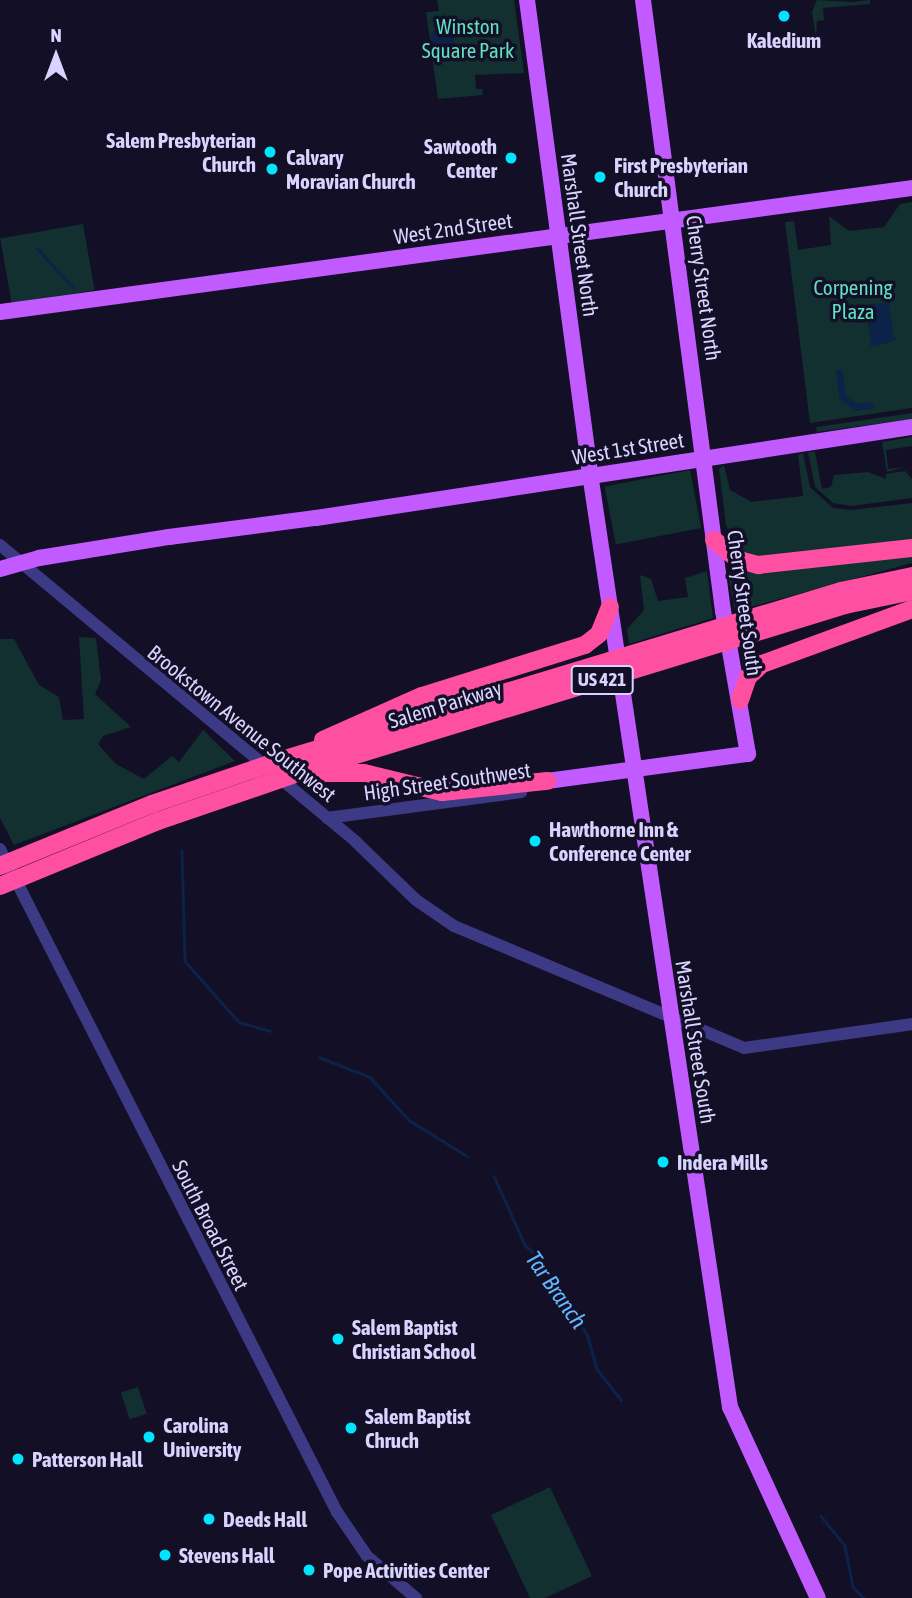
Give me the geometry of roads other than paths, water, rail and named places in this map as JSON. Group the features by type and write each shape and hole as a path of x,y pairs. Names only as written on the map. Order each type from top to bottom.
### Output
{"highway":[{"path":"714,540 739,560 758,565 912,548"},
{"name":"Salem Parkway","path":"0,866 152,804 278,761 841,591 912,576"},
{"name":"Salem Parkway","path":"0,886 121,835 294,775 845,605 912,591"},
{"path":"300,756 311,744 411,701 585,645 599,634 610,607"},
{"path":"740,701 748,677 762,664 912,609"},
{"path":"294,775 355,772 454,792 547,781"}],"main road":[{"name":"Marshall Street North","path":"527,0 591,475"},
{"name":"Cherry Street North","path":"643,0 704,458"},
{"name":"West 2nd Street","path":"0,312 912,188"},
{"name":"West 1st Street","path":"0,569 22,562 238,527 912,427"},
{"name":"Cherry Street South","path":"704,458 730,660 740,701 748,754"},
{"name":"Marshall Street South","path":"591,475 730,1407 818,1598"},
{"name":"High Street Southwest","path":"547,781 571,780 748,754"}],"street":[{"name":"Brookstown Avenue Southwest","path":"0,545 327,818 416,900 454,926 744,1048 912,1024"},
{"name":"High Street Southwest","path":"327,818 556,787 571,780"},
{"name":"South Broad Street","path":"0,849 337,1512 367,1556 416,1598"}],"water":[{"path":"442,28 453,35 454,40 447,51 442,52 431,45 430,40 437,29"},
{"path":"889,302 894,337 898,340 871,347 866,305"},
{"path":"842,369 846,395 858,404 873,402 874,408 856,411 839,398 836,370"}],"waterway":[{"path":"37,248 73,287"},
{"name":"Tar Branch","path":"182,851 185,961 239,1022 270,1031"},
{"name":"Tar Branch","path":"319,1057 370,1077 409,1120 467,1156"},
{"name":"Tar Branch","path":"494,1176 525,1245 540,1259 571,1307 588,1337 597,1369 621,1400"},
{"name":"Tar Branch","path":"821,1516 845,1546 853,1587 864,1598"}],"place":[{"name":"Kaledium","path":"784,16"},
{"name":"Salem Presbyterian Church","path":"270,152"},
{"name":"Sawtooth Center","path":"511,158"},
{"name":"Calvary Moravian Church","path":"272,169"},
{"name":"First Presbyterian Church","path":"600,177"},
{"name":"Hawthorne Inn & Conference Center","path":"535,841"},
{"name":"Indera Mills","path":"663,1162"},
{"name":"Salem Baptist Christian School","path":"338,1339"},
{"name":"Salem Baptist Chruch","path":"351,1428"},
{"name":"Carolina University","path":"149,1437"},
{"name":"Patterson Hall","path":"18,1459"},
{"name":"Deeds Hall","path":"209,1519"},
{"name":"Stevens Hall","path":"165,1555"},
{"name":"Pope Activities Center","path":"309,1570"}],"park label":[{"name":"Winston Square Park","path":"468,38"},
{"name":"Corpening Plaza","path":"853,299"}]}
